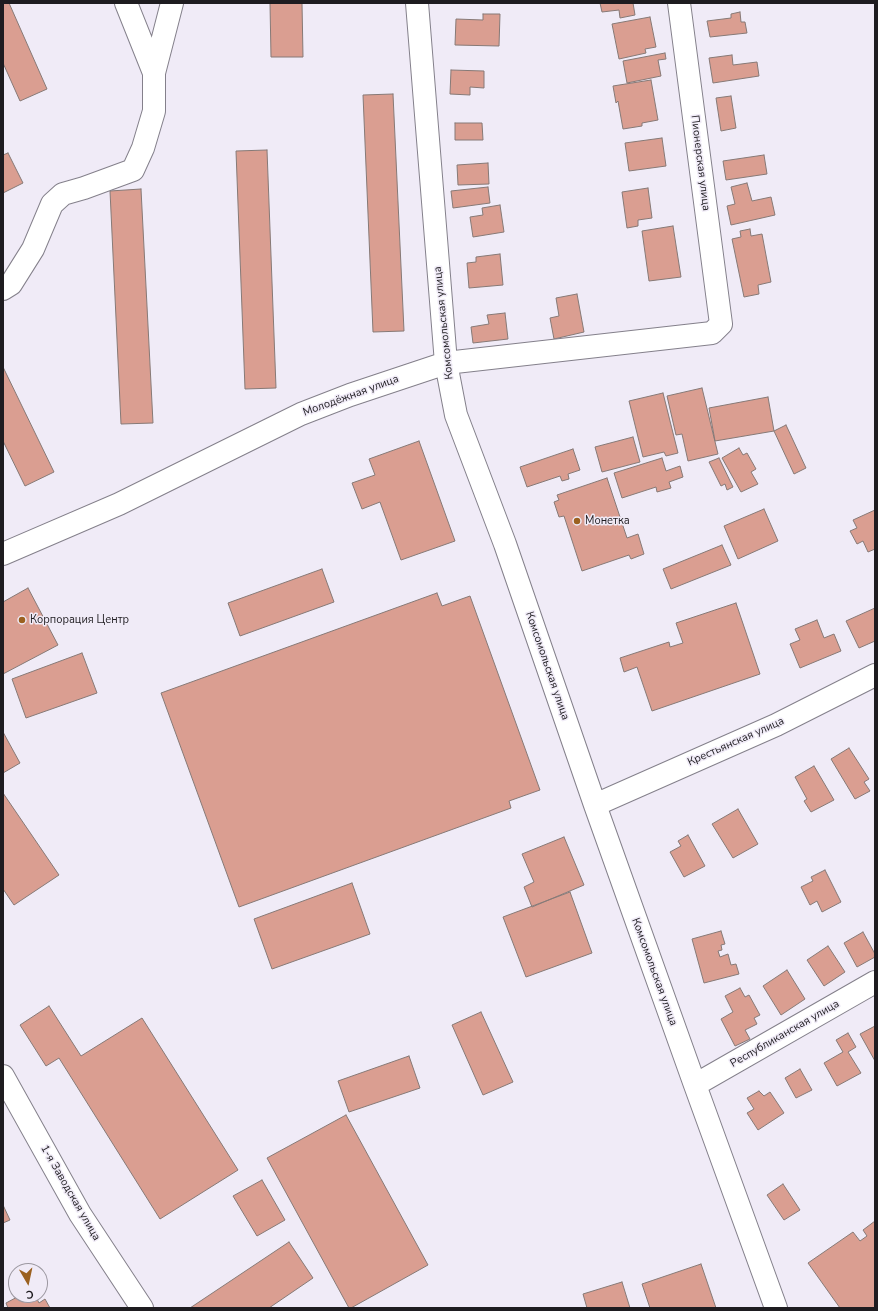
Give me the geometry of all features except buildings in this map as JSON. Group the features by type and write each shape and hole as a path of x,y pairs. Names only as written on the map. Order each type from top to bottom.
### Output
{"street":[{"path":"126,3 154,74"},
{"path":"3,289 11,284 29,255 52,204 63,194 84,188 132,170 143,148 154,111 154,74 172,3"},
{"name":"Комсомольская улица","path":"417,3 446,363 456,415 505,544 594,805 776,1308"},
{"name":"Пионерская улица","path":"679,3 721,324"},
{"name":"Молодёжная улица","path":"3,554 119,504 301,414 350,395 446,363 712,333 721,324"},
{"name":"Крестьянская улица","path":"594,805 776,725 875,675"},
{"name":"Республиканская улица","path":"695,1085 875,982"},
{"name":"1-я Заводская улица","path":"3,1076 80,1214 142,1308"}],"place":[{"name":"Монетка","path":"577,521"},
{"name":"Корпорация Центр","path":"22,620"}]}
